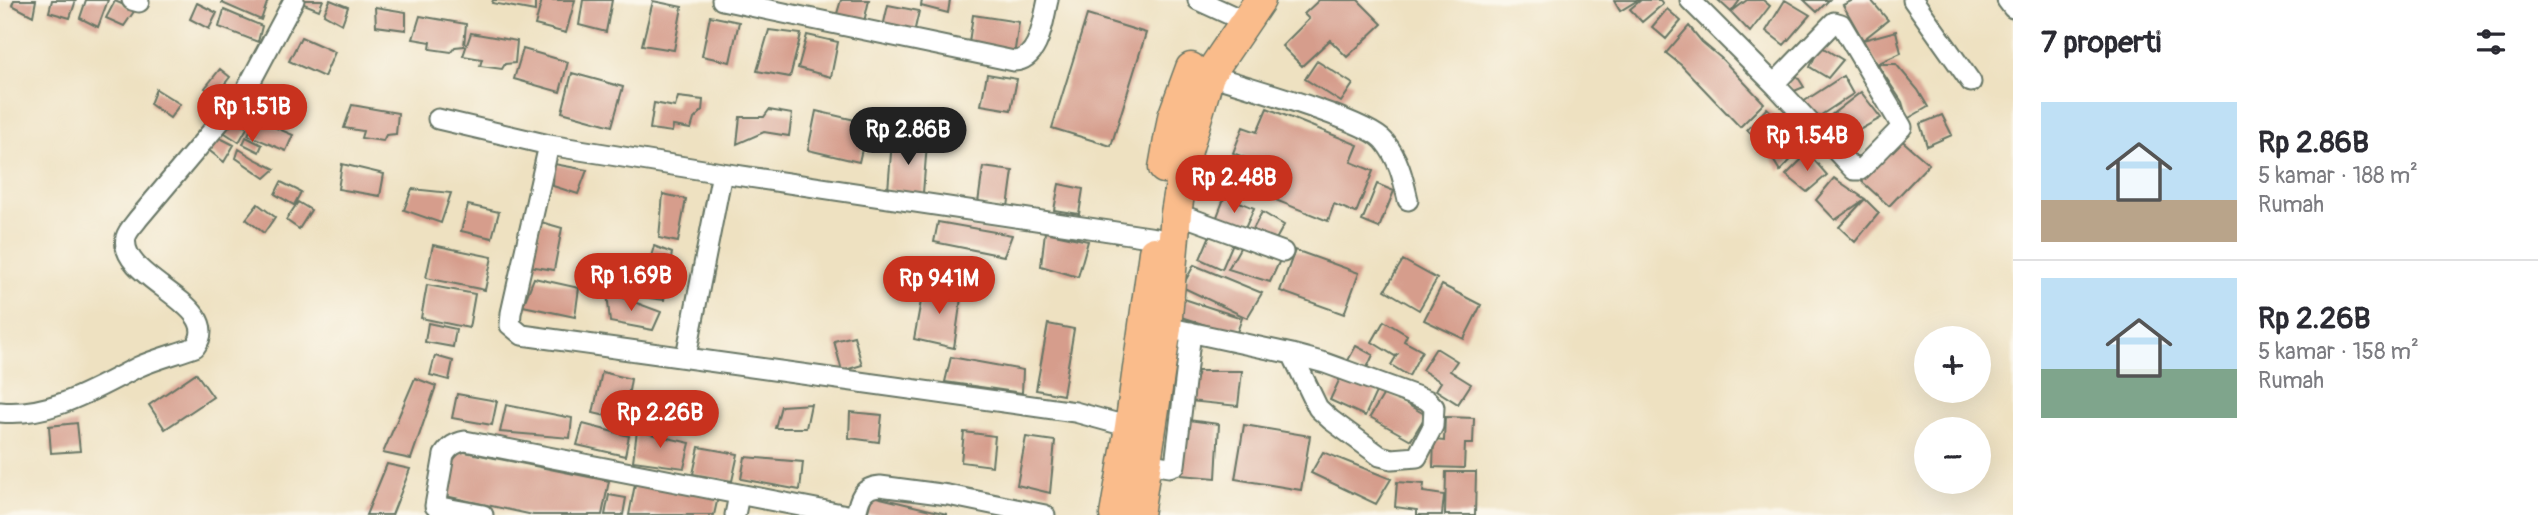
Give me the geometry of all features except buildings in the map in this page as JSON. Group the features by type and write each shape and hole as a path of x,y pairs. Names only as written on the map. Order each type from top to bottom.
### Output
{"highway":[{"path":"1138,515 1144,463 1178,330 1176,213 1186,154 1209,75 1242,8"},
{"path":"1115,515 1173,117 1184,83 1201,49 1242,8"}],"street":[{"path":"0,412 19,414 50,409 110,383 141,366 195,347 200,340 202,332 198,320 186,306 135,264 125,240 138,219 245,92 294,0"},
{"path":"722,0 1020,61 1035,47 1048,0"},
{"path":"1199,0 1242,8"},
{"path":"1690,0 1854,170 1860,170 1902,127 1843,27 1836,22 1774,85"},
{"path":"1913,0 1971,82"},
{"path":"2007,0 2013,8"},
{"path":"1209,75 1354,122 1383,138 1400,165 1408,200"},
{"path":"438,119 549,145 1156,238"},
{"path":"549,145 510,325 522,335 1075,412 1130,426"},
{"path":"686,356 722,173"},
{"path":"1176,213 1283,252"},
{"path":"1178,330 1292,354 1325,363 1427,400 1434,407 1433,426 1417,457 1392,459 1380,456 1331,420 1318,408 1292,354"},
{"path":"484,515 435,506 444,455 449,447 456,443 465,441 847,515"},
{"path":"856,515 863,492 869,487 880,486 947,495 1045,515"},
{"path":"735,515 739,495"}]}
